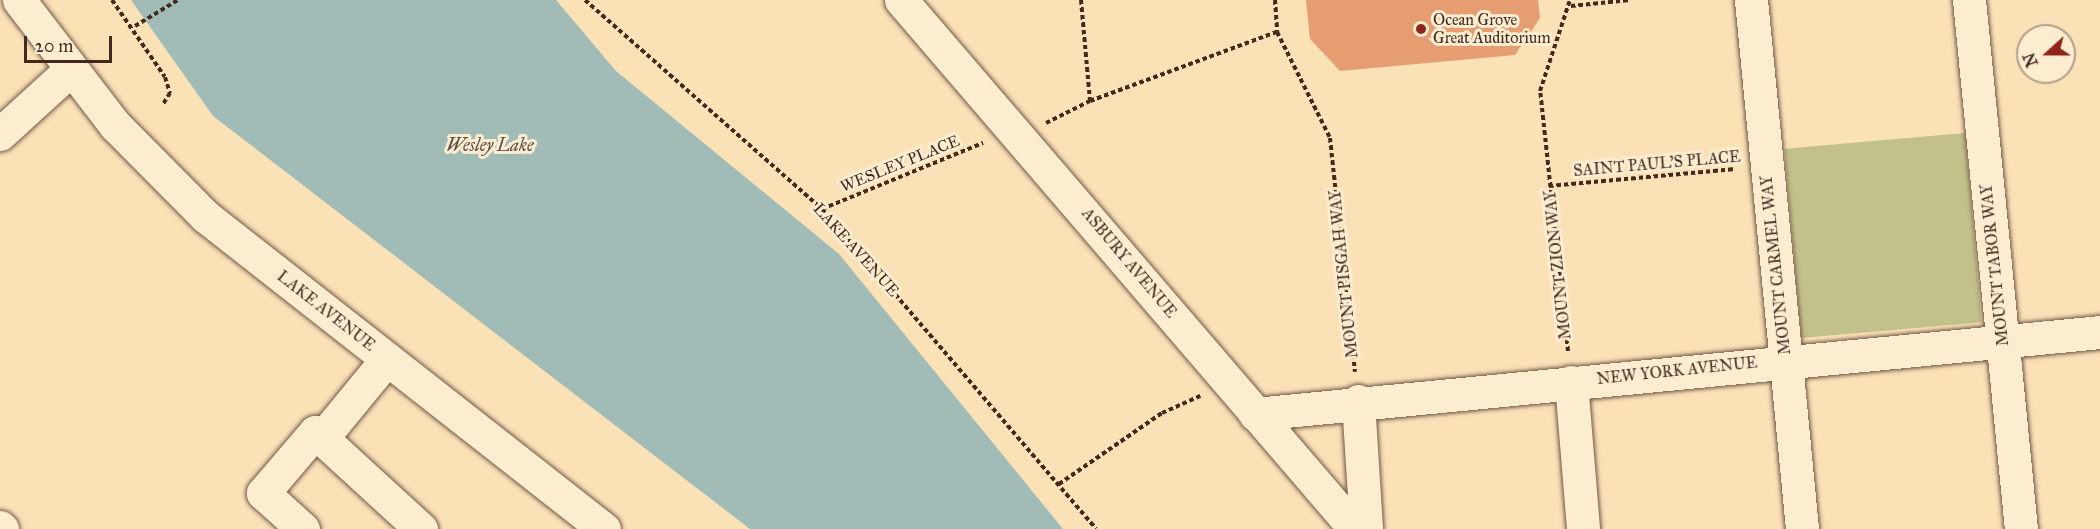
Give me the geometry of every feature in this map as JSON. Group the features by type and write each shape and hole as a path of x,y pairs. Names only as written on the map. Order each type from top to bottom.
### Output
{"street":[{"name":"LAKE AVENUE","path":"20,0 70,70 131,142 205,216 604,529"},
{"name":"ASBURY AVENUE","path":"901,0 1354,529"},
{"name":"MOUNT CARMEL WAY","path":"1751,0 1802,529"},
{"name":"MOUNT TABOR WAY","path":"1969,0 2021,529"},
{"path":"0,134 70,70"},
{"name":"NEW YORK AVENUE","path":"1255,414 1358,401 2100,332"},
{"path":"322,438 387,359"},
{"path":"1571,382 1583,529"},
{"path":"1358,401 1366,529"},
{"path":"303,529 263,493 315,432 421,529"}],"path":[{"path":"112,0 135,26 169,87 164,104"},
{"path":"135,26 178,0"},
{"name":"LAKE AVENUE","path":"585,0 822,209 1096,529"},
{"path":"1081,0 1090,101"},
{"path":"1041,126 1090,101 1277,32 1275,0"},
{"path":"1570,0 1571,6 1630,0"},
{"name":"MOUNT ZION WAY","path":"1571,6 1540,91 1571,382"},
{"name":"MOUNT PISGAH WAY","path":"1277,32 1330,138 1358,401"},
{"name":"WESLEY PLACE","path":"822,209 987,141"},
{"name":"SAINT PAUL'S PLACE","path":"1549,186 1766,166"},
{"path":"1059,484 1162,413 1203,395"}],"shaded area":[{"path":"1965,133 1982,322 1801,338 1785,149"}],"water":[{"name":"Wesley Lake","path":"131,0 556,0 616,71 839,254 1063,529 750,529 213,116"}],"building":[{"name":"Ocean Grove Great Auditorium","path":"1306,0 1538,0 1540,18 1515,55 1340,71 1310,39"}],"place":[{"name":"Ocean Grove Great Auditorium","path":"1421,29"}]}
